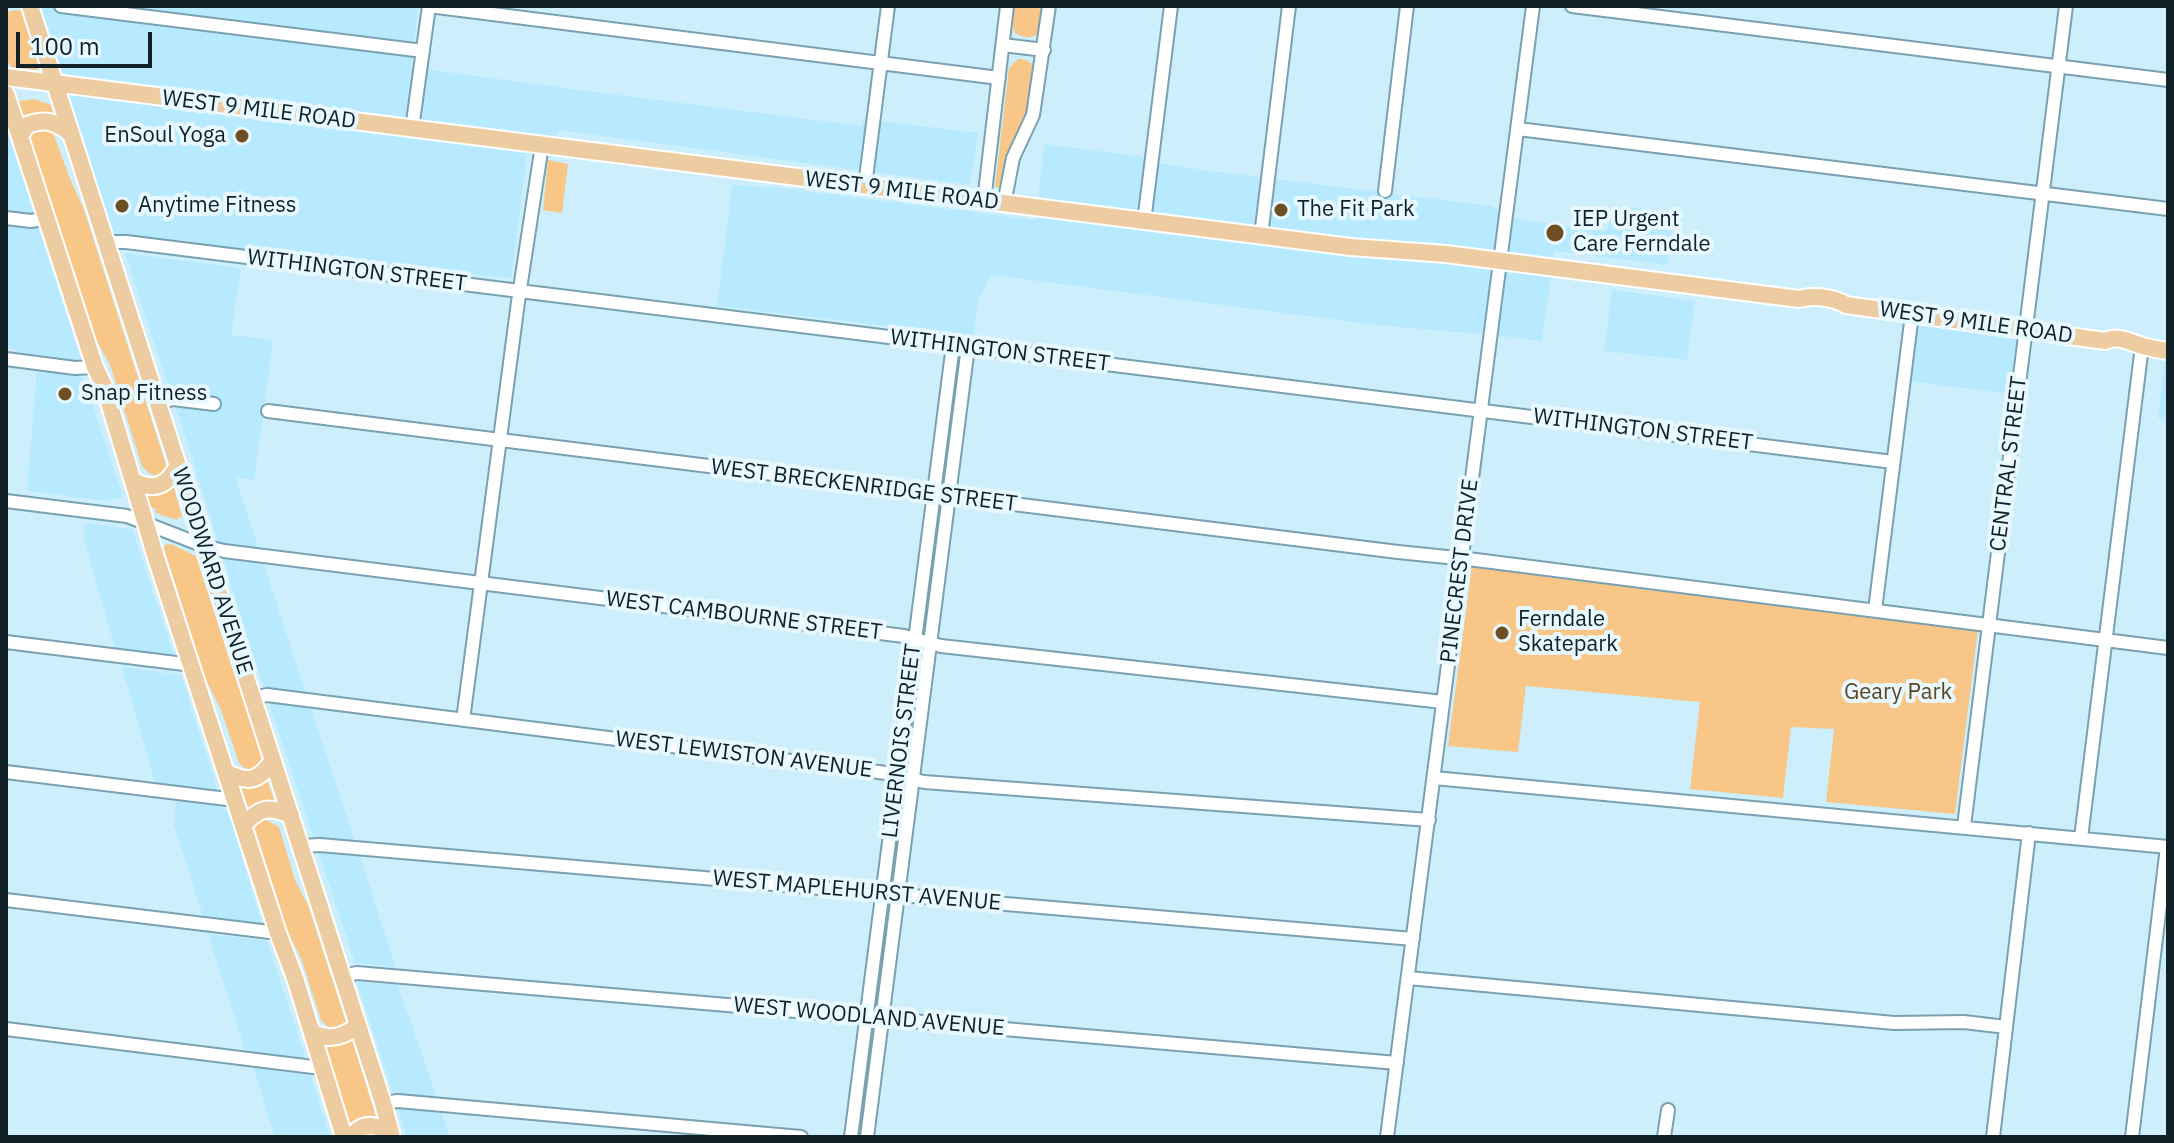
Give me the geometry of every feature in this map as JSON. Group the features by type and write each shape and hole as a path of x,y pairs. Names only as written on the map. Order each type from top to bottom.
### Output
{"main road":[{"name":"WOODWARD AVENUE","path":"30,6 392,1135"},
{"name":"WEST 9 MILE ROAD","path":"6,77 1362,249 1432,253 1799,299 1808,297 2105,341 2111,346 2130,349 2142,346 2168,351"},
{"name":"WOODWARD AVENUE","path":"6,94 95,367 104,386 344,1137"},
{"path":"20,136 27,125 43,121 57,123 71,134"},
{"path":"134,481 145,487 159,485 173,475 178,465"},
{"path":"226,772 252,779 265,772 273,760"},
{"path":"243,826 255,813 264,809 277,809 291,815"},
{"path":"313,1033 321,1037 339,1037 358,1025"},
{"path":"352,1137 354,1132 367,1126 392,1135"}],"street":[{"path":"61,6 423,51"},
{"path":"412,129 429,6 999,78"},
{"path":"865,186 888,6"},
{"path":"984,201 1007,6"},
{"path":"1004,204 1013,158 1033,115 1049,6"},
{"path":"1144,222 1171,6"},
{"path":"1261,236 1289,6"},
{"path":"1385,191 1407,6"},
{"name":"PINECREST DRIVE","path":"1387,1137 1533,6"},
{"path":"1572,6 2168,80"},
{"name":"CENTRAL STREET","path":"1964,826 2066,6"},
{"path":"1003,45 1044,50"},
{"path":"1518,129 2168,209"},
{"path":"463,720 542,145"},
{"path":"6,218 31,221 48,218"},
{"name":"WITHINGTON STREET","path":"106,242 126,242 1893,462"},
{"path":"1875,610 1912,314"},
{"name":"LIVERNOIS STREET","path":"851,1137 953,345"},
{"path":"2081,838 2142,346"},
{"name":"LIVERNOIS STREET","path":"867,1137 968,347"},
{"path":"6,359 75,368 95,367"},
{"path":"157,403 173,399 214,404"},
{"name":"WEST BRECKENRIDGE STREET","path":"268,411 2166,648"},
{"name":"WEST CAMBOURNE STREET","path":"6,501 127,516 204,546 254,555 915,639 941,646 1443,702"},
{"path":"6,642 192,665"},
{"name":"WEST LEWISTON AVENUE","path":"252,698 267,695 897,776 924,782 1429,820"},
{"path":"6,772 235,800"},
{"path":"1434,778 2167,847 2132,1137"},
{"path":"1993,1137 2029,833"},
{"name":"WEST MAPLEHURST AVENUE","path":"300,846 333,846 1413,939"},
{"path":"6,900 278,933"},
{"name":"WEST WOODLAND AVENUE","path":"342,976 357,973 1397,1063"},
{"path":"1408,978 1894,1023 1964,1022 2006,1027"},
{"path":"6,1029 321,1068"},
{"path":"383,1103 398,1101 801,1137"},
{"path":"1664,1137 1668,1110"}],"shaded area":[{"path":"41,6 418,6 411,67 862,126 863,119 978,133 970,185 558,130 554,157 527,154 511,278 114,240"},
{"path":"6,127 83,367 36,364 15,349 6,348"},
{"path":"1044,144 1152,158 1152,162 1210,171 1491,206 1522,220 1607,231 1615,205 1674,213 1667,265 1554,251 1542,341 1377,325 992,275 978,299 973,336 717,306 732,185 781,188 1036,220"},
{"path":"125,253 241,268 231,335 273,340 254,480 235,477 396,967 355,963"},
{"path":"1612,290 1695,301 1687,360 1604,351"},
{"path":"1922,324 2013,334 2019,339 2011,394 1909,381 1915,326"},
{"path":"2165,360 2168,360 2168,420 2158,418"},
{"path":"37,370 83,377 123,497 106,501 27,491"},
{"path":"85,523 132,529 174,655 115,648 84,540"},
{"path":"122,667 181,675 218,792 156,785"},
{"path":"176,801 218,806 228,811 262,924 204,919 174,825"},
{"path":"208,934 267,941 304,1059 246,1053"},
{"path":"357,982 398,985 450,1137 407,1137"},
{"path":"253,1067 311,1076 330,1137 275,1137"}],"green space":[{"path":"1012,6 1044,6 1039,33 1027,37 1015,33 1011,21"},
{"path":"21,11 39,67 36,70 11,67 6,58 6,12"},
{"path":"1018,59 1030,62 1035,72 1034,87 1005,163 1000,188 995,187 1009,68"},
{"path":"35,99 51,105 53,113 24,118 19,101"},
{"path":"38,128 47,128 54,135 83,207 167,468 161,477 150,474 142,466 110,365 97,341 31,140"},
{"path":"548,160 568,164 562,213 543,210"},
{"path":"172,487 182,517 177,520 150,508 147,492"},
{"path":"171,544 196,556 263,762 253,771 239,763 221,710 206,680 164,549 165,545"},
{"name":"Geary Park","path":"1472,565 1978,629 1955,814 1826,802 1834,729 1791,727 1783,798 1690,789 1700,702 1526,686 1518,752 1448,746"},
{"path":"268,782 276,805 248,808 240,783 255,785"},
{"path":"265,819 279,827 295,880 308,905 346,1022 337,1030 330,1029 321,1020 301,958 288,933 254,826 257,820"},
{"path":"352,1040 378,1123 351,1128 324,1044 339,1045"}],"place":[{"name":"EnSoul Yoga","path":"242,136"},
{"name":"Anytime Fitness","path":"122,206"},
{"name":"The Fit Park","path":"1281,210"},
{"name":"IEP Urgent Care Ferndale","path":"1555,233"},
{"name":"Snap Fitness","path":"65,394"},
{"name":"Ferndale Skatepark","path":"1502,633"}]}
